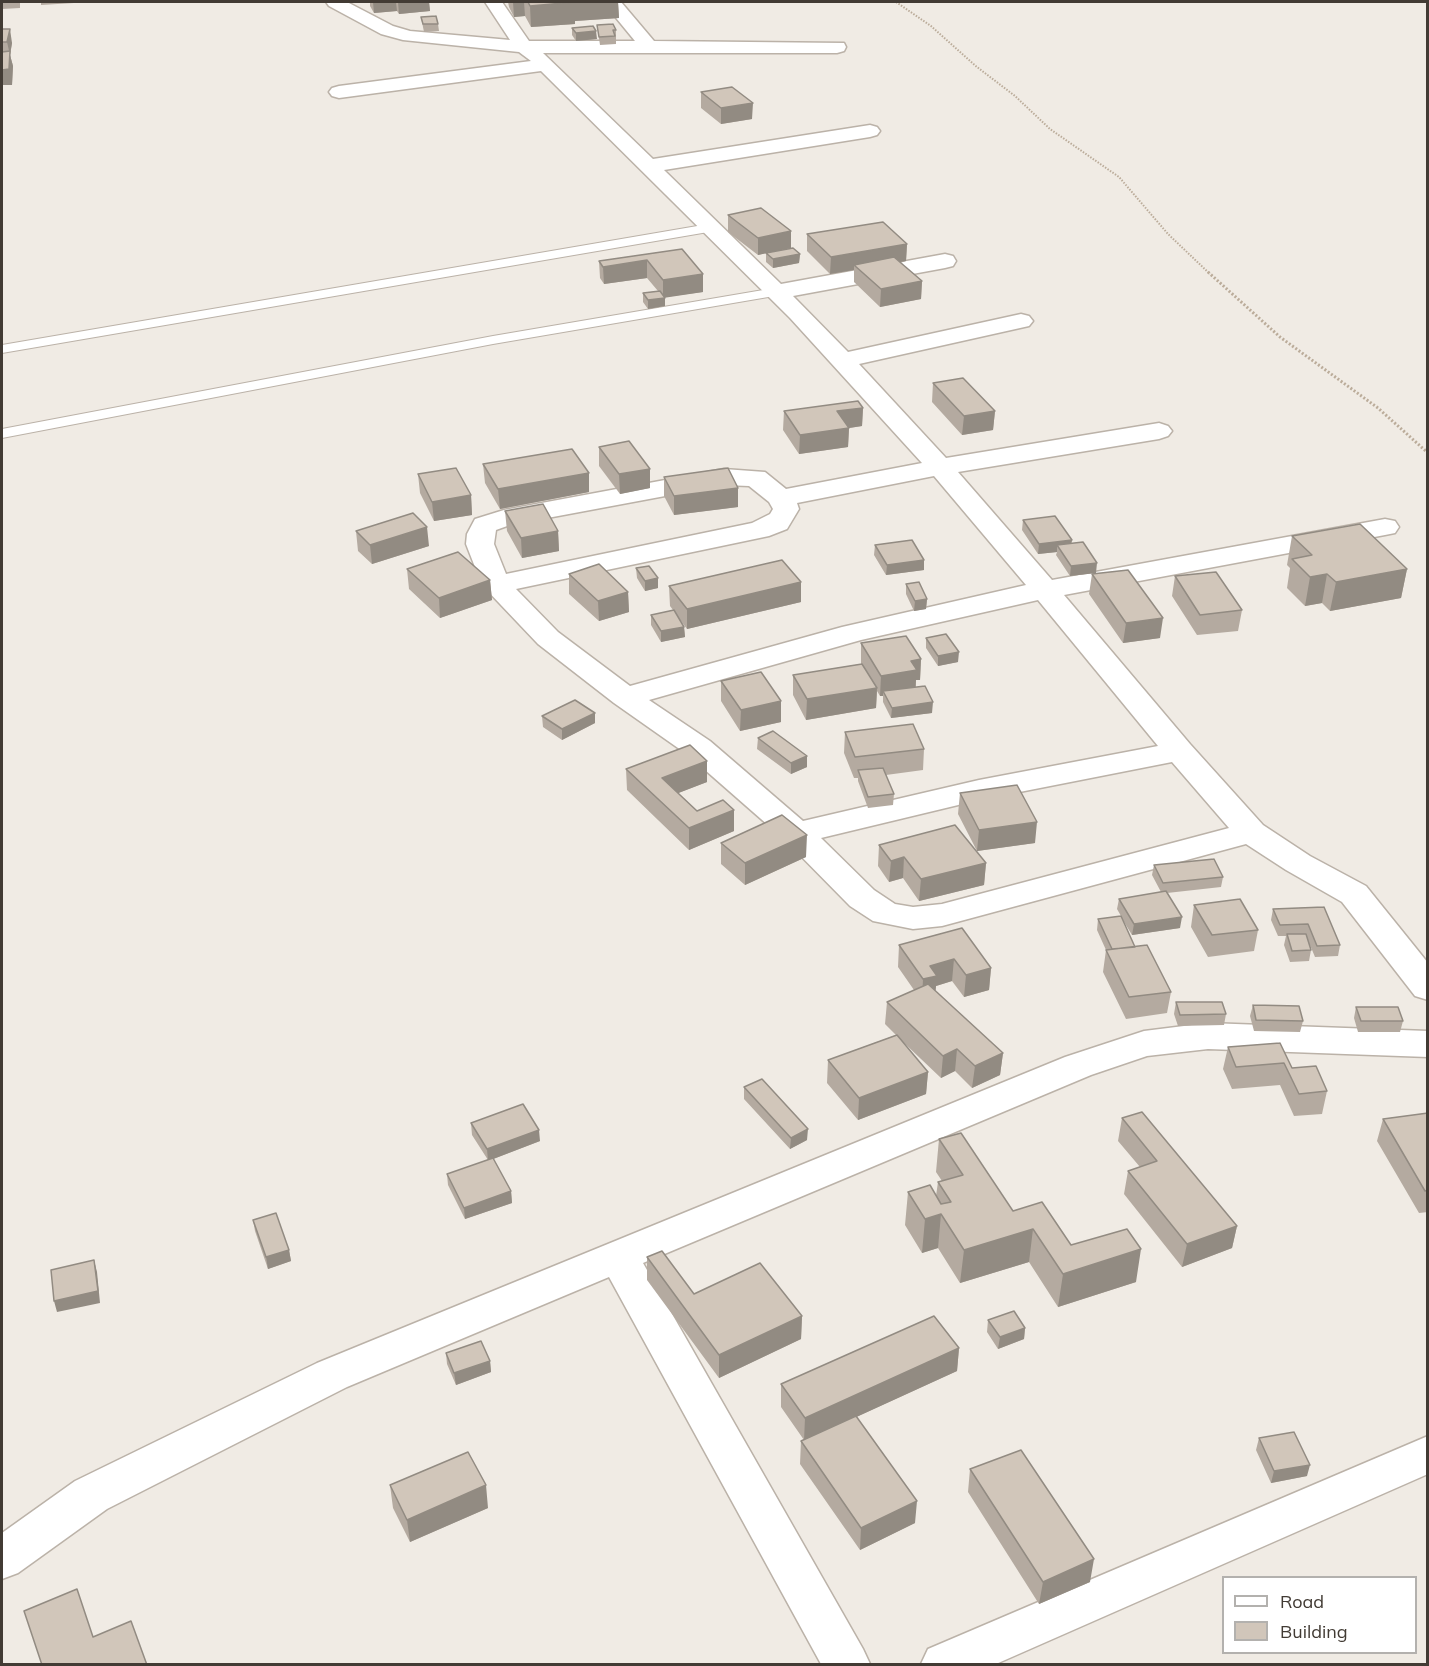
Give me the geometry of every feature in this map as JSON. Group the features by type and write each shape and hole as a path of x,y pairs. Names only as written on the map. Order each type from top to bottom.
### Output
{"street":[{"path":"335,2 387,30 409,36 524,48 837,47"},
{"path":"494,2 524,48 545,65 708,228 798,313 940,467 1179,751 1251,832 1298,863 1354,894 1428,988"},
{"path":"612,2 649,47"},
{"path":"339,92 545,65"},
{"path":"400,67 414,82"},
{"path":"647,166 870,131"},
{"path":"775,292 945,261"},
{"path":"842,361 1021,321"},
{"path":"782,498 940,467 1159,431"},
{"path":"496,585 759,530 777,523 783,516 786,509 782,498 756,478 731,477 504,518 485,525 480,544 496,585 548,638 625,697 699,748 797,833 862,898 885,913 913,918 942,915 1251,832"},
{"path":"625,697 852,633 1043,590 1385,527"},
{"path":"797,833 979,790 1179,751"},
{"path":"2,1559 91,1495 332,1375 1078,1066 1143,1044 1208,1035 1428,1044"},
{"path":"619,1258 846,1665"},
{"path":"945,1665 1421,1466"}],"lane":[{"path":"2,349 708,228"},
{"path":"2,434 493,340 775,292"}],"path":[{"path":"896,2 931,26 977,67 1015,96 1050,129 1119,177 1168,234 1280,337 1377,408 1428,453"}],"building":[{"path":"528,2 574,2 530,6"},
{"path":"436,16 438,24 423,24 421,17"},
{"path":"613,24 616,30 613,30 615,36 599,37 597,25"},
{"path":"593,26 596,31 576,33 572,28"},
{"path":"2,29 10,29 7,42 2,42"},
{"path":"10,51 9,69 2,70 2,52"},
{"path":"732,87 753,103 721,108 701,92"},
{"path":"761,208 791,231 758,238 728,215"},
{"path":"883,222 907,244 831,257 807,234"},
{"path":"793,248 800,254 773,259 766,253"},
{"path":"682,249 703,274 663,280 647,260 603,267 599,261"},
{"path":"894,257 922,281 881,289 854,265"},
{"path":"660,291 665,298 648,300 643,293"},
{"path":"963,378 995,411 964,416 933,383"},
{"path":"858,401 863,408 837,411 849,428 800,435 784,411"},
{"path":"629,441 650,469 619,474 599,447"},
{"path":"572,449 589,473 498,489 483,464"},
{"path":"456,468 471,495 432,502 418,474"},
{"path":"728,468 738,488 674,496 664,477"},
{"path":"543,504 558,531 521,538 505,511"},
{"path":"413,513 427,527 370,545 356,531"},
{"path":"1055,516 1072,540 1039,544 1023,520"},
{"path":"1360,524 1407,569 1336,582 1327,574 1310,577 1292,559 1312,555 1292,536"},
{"path":"912,540 924,560 887,565 875,545"},
{"path":"1083,542 1097,563 1071,566 1057,545"},
{"path":"458,552 490,580 439,598 407,569"},
{"path":"782,560 801,582 687,609 669,586"},
{"path":"599,564 628,592 598,601 569,574"},
{"path":"649,566 658,578 645,581 636,568"},
{"path":"1128,570 1163,618 1126,623 1092,574"},
{"path":"1216,572 1242,610 1200,615 1175,576"},
{"path":"919,582 927,599 915,601 906,584"},
{"path":"674,610 684,627 661,631 651,615"},
{"path":"946,634 959,652 938,656 926,638"},
{"path":"906,636 921,659 911,661 917,670 881,676 861,643"},
{"path":"862,664 877,688 807,699 793,675"},
{"path":"761,672 781,701 741,710 721,681"},
{"path":"925,686 933,702 892,708 883,691"},
{"path":"575,700 595,713 562,729 542,716"},
{"path":"913,724 924,749 855,757 845,732"},
{"path":"773,731 807,756 791,763 758,738"},
{"path":"690,745 707,761 662,778 697,811 723,800 734,810 689,828 626,769"},
{"path":"883,768 894,794 868,797 858,770"},
{"path":"1017,785 1037,822 979,830 960,793"},
{"path":"782,815 807,835 745,863 721,843"},
{"path":"955,825 986,863 921,879 904,857 891,861 879,845"},
{"path":"1214,859 1223,877 1163,883 1154,865"},
{"path":"1166,891 1182,917 1134,924 1119,899"},
{"path":"1240,899 1258,930 1212,935 1194,905"},
{"path":"1324,907 1340,945 1317,946 1308,924 1280,925 1273,909"},
{"path":"1121,916 1135,947 1112,949 1098,919"},
{"path":"962,928 991,968 966,975 954,959 930,966 937,976 923,979 899,945"},
{"path":"1287,934 1306,934 1311,950 1292,951"},
{"path":"1147,945 1171,992 1129,997 1106,950"},
{"path":"928,984 1003,1053 975,1066 957,1049 943,1056 887,1002"},
{"path":"1176,1002 1222,1002 1226,1014 1180,1015"},
{"path":"1253,1005 1299,1006 1303,1021 1256,1020"},
{"path":"1356,1007 1398,1007 1403,1021 1361,1021"},
{"path":"897,1035 928,1072 859,1098 828,1060"},
{"path":"1280,1043 1292,1068 1316,1066 1327,1091 1299,1094 1284,1063 1236,1067 1228,1047"},
{"path":"762,1079 808,1129 791,1138 744,1087"},
{"path":"523,1104 539,1130 487,1149 471,1123"},
{"path":"1142,1112 1237,1226 1187,1244 1128,1171 1157,1161 1122,1118"},
{"path":"1428,1113 1428,1190 1425,1191 1383,1119"},
{"path":"961,1133 1013,1211 1042,1202 1071,1245 1127,1229 1141,1249 1063,1274 1033,1229 964,1250 941,1214 925,1219 908,1192 930,1185 941,1204 951,1202 938,1182 963,1175 939,1139"},
{"path":"493,1158 511,1191 464,1208 447,1174"},
{"path":"276,1213 289,1250 266,1257 253,1220"},
{"path":"662,1251 694,1294 760,1263 802,1316 719,1355 647,1257"},
{"path":"94,1260 98,1291 54,1301 51,1270"},
{"path":"1014,1311 1025,1328 1000,1337 988,1320"},
{"path":"934,1316 959,1348 805,1418 781,1384"},
{"path":"481,1341 490,1361 454,1373 446,1353"},
{"path":"856,1416 917,1501 861,1528 801,1441"},
{"path":"1294,1432 1310,1465 1274,1471 1259,1438"},
{"path":"1021,1450 1094,1559 1043,1582 970,1469"},
{"path":"468,1452 486,1485 407,1520 390,1485"},
{"path":"77,1589 93,1637 131,1621 147,1665 42,1665 24,1611"}]}
